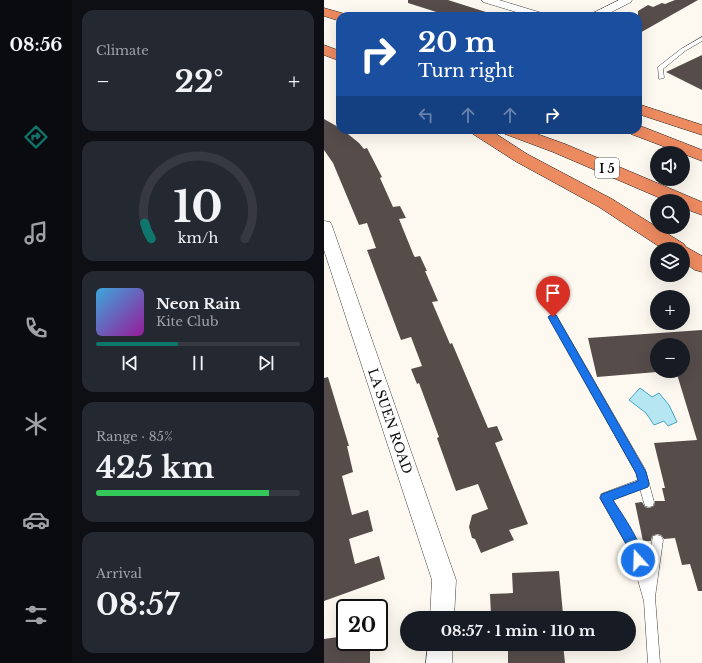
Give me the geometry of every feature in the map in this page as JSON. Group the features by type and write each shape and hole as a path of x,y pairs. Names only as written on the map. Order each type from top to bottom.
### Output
{"highway":[{"path":"324,12 336,16"},
{"path":"324,50 336,55"},
{"path":"642,110 702,130"},
{"path":"642,132 702,156"},
{"path":"484,134 528,162 596,198 666,242"},
{"name":"I 5","path":"521,134 559,148 702,209"},
{"path":"690,257 702,264"}],"street":[{"path":"487,0 528,12"},
{"path":"603,12 627,0"},
{"name":"LA SUEN ROAD","path":"326,238 444,580 442,611"},
{"path":"439,663 440,651"}],"lane":[{"path":"661,78 660,68 683,50 702,39"},
{"path":"553,317 641,472 649,502"},
{"path":"644,483 605,498 634,547 650,601"},
{"path":"654,663 650,601 656,540"}],"water":[{"path":"640,388 652,397 659,393 669,405 677,422 668,426 664,421 654,425 646,413 629,400"}],"building":[{"path":"408,0 448,0 486,12 436,12 408,3"},
{"path":"675,0 698,0 642,32 642,12 638,11 648,5 653,7 662,3 665,4"},
{"path":"702,55 702,90 666,72"},
{"path":"324,119 336,126 336,134 348,134 364,149 367,148 382,177 380,178 393,207 400,206 406,218 399,219 414,256 420,256 427,271 425,271 438,301 432,302 450,344 452,343 488,428 497,426 503,440 495,443 528,524 509,530 514,540 481,553 475,539 472,538 469,527 472,515 488,509 478,484 456,491 437,438 439,437 419,383 417,384 411,369 422,366 411,337 401,340 367,250 376,248 367,223 359,225 333,163 324,150"},
{"path":"702,330 702,591 698,591 690,564 682,565 675,538 664,539 661,535 657,534 652,536 651,541 643,541 635,503 642,502 645,507 649,508 654,506 655,501 665,501 662,488 665,488 654,443 697,440 678,378 690,378 690,338 650,338 650,373 597,377 588,338"},
{"path":"328,377 349,446 347,446 353,472 342,476 352,515 368,510 373,531 349,539 355,564 379,556 385,579 324,601 324,378"},
{"path":"559,571 563,611 491,611 490,594 513,593 512,573"},
{"path":"336,637 336,651 370,651 370,663 324,663 324,639"},
{"path":"508,651 564,651 565,663 508,663"}],"route":[{"path":"553,317 641,472 644,483 605,498 634,547 638,560"}]}
